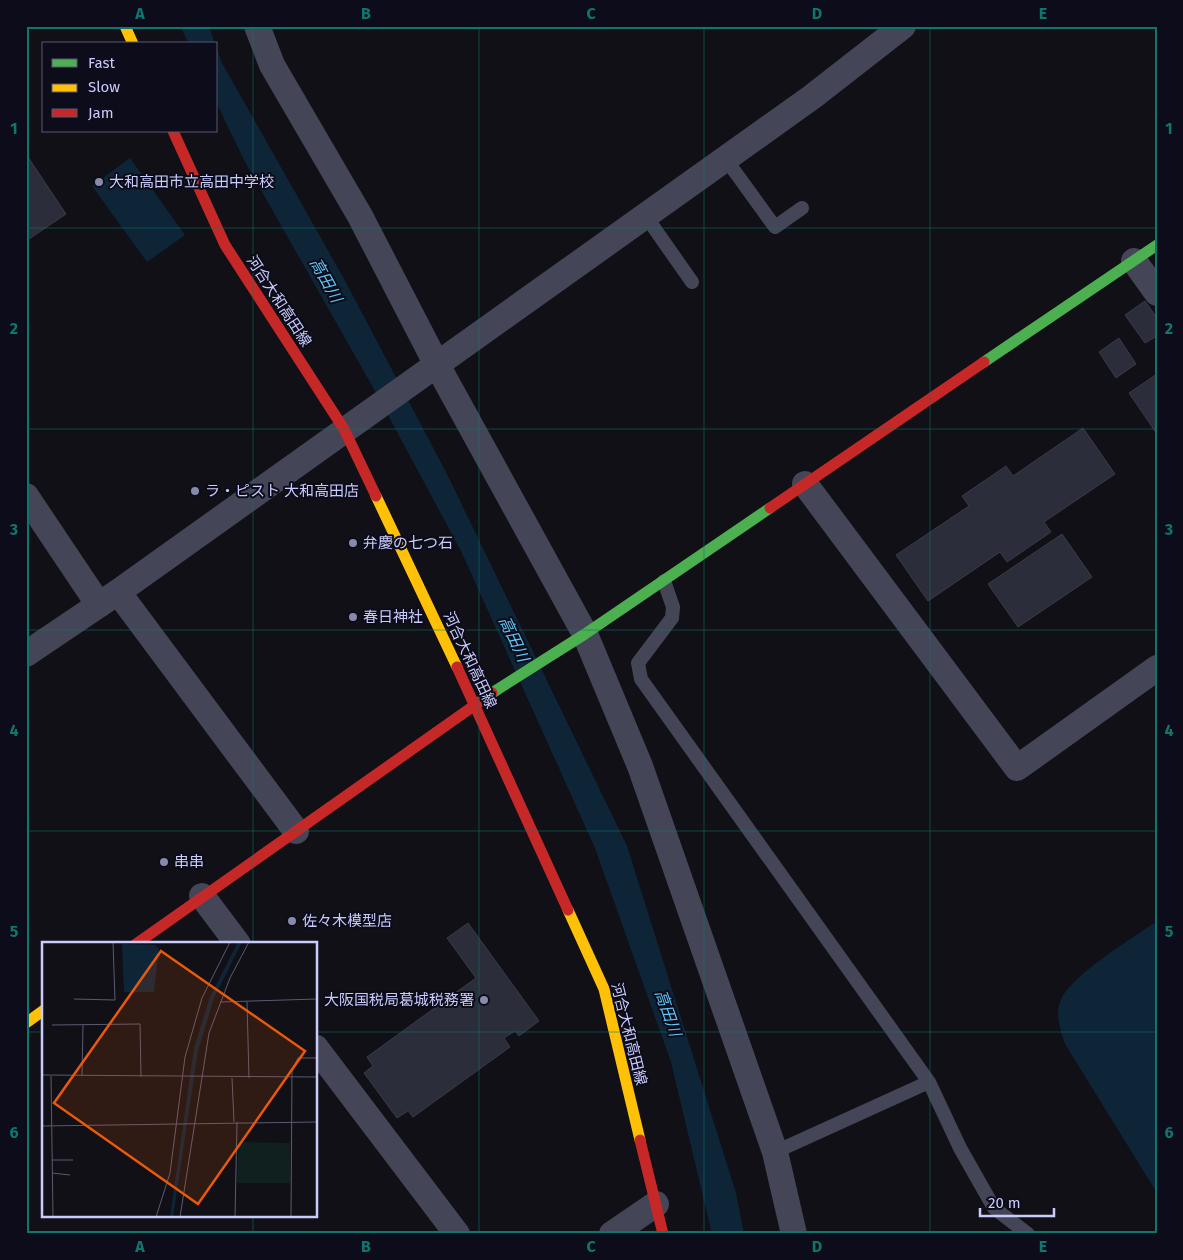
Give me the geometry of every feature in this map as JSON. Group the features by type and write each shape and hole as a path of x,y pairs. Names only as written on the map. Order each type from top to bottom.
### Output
{"street":[{"path":"125,26 132,42"},
{"path":"257,26 272,65 360,216 427,370 576,640 640,766 775,1152 794,1234"},
{"path":"26,654 108,598 812,97 903,26"},
{"name":"河合大和高田線","path":"173,132 225,245 354,423 475,706 604,989 663,1234"},
{"path":"139,942 490,694 576,640 1157,245"},
{"path":"1134,260 1157,293"},
{"path":"805,484 1017,768 1157,668"},
{"path":"26,496 296,831"},
{"path":"202,896 236,942"},
{"path":"26,1023 42,1011"},
{"path":"318,1051 457,1234"},
{"path":"612,1234 656,1204"}],"lane":[{"path":"725,158 775,227 802,208"},
{"path":"645,216 692,282"},
{"path":"664,580 673,608 672,618 638,663 641,679 929,1082 960,1148 994,1208 1028,1234"},
{"path":"775,1152 929,1082"}],"water":[{"path":"180,26 209,26 214,42 188,42"},
{"name":"高田川","path":"218,52 222,63 343,277 447,474 627,846 736,1193 744,1234 712,1234 671,1062 595,848 461,551 375,391 244,160 218,106"},
{"path":"130,158 185,235 147,262 92,186"},
{"path":"1157,921 1157,1193 1065,1044 1058,1012 1060,1002 1066,992 1088,969"}],"building":[{"path":"26,154 66,214 26,241"},
{"path":"1145,301 1157,318 1157,336 1145,343 1125,315"},
{"path":"1119,338 1136,364 1116,378 1099,352"},
{"path":"1157,374 1157,434 1129,393"},
{"path":"1083,428 1115,474 1044,522 1051,532 1007,562 1000,552 928,601 896,555 969,506 962,496 1006,466 1013,476"},
{"path":"1062,534 1092,577 1018,627 988,584"},
{"name":"大阪国税局葛城税務署","path":"468,923 539,1021 519,1036 515,1031 504,1038 510,1047 413,1117 408,1111 397,1118 364,1073 373,1066 367,1057 476,978 447,938"}],"traffic: fast":[{"path":"984,362 1157,245"},
{"path":"492,693 585,634 770,508"}],"traffic: slow":[{"path":"125,26 132,42"},
{"path":"376,496 457,667"},
{"path":"568,910 604,989 640,1140"},
{"path":"26,1023 42,1011"}],"traffic: jam":[{"path":"173,132 225,245 344,429 376,496"},
{"path":"770,508 984,362"},
{"path":"457,667 568,910"},
{"path":"139,942 492,693"},
{"path":"640,1140 663,1234"}],"place":[{"name":"大和高田市立高田中学校","path":"99,182"},
{"name":"ラ・ピスト 大和高田店","path":"195,491"},
{"name":"弁慶の七つ石","path":"353,543"},
{"name":"春日神社","path":"353,617"},
{"name":"串串","path":"164,862"},
{"name":"佐々木模型店","path":"292,921"},
{"name":"大阪国税局葛城税務署","path":"484,1000"}]}
